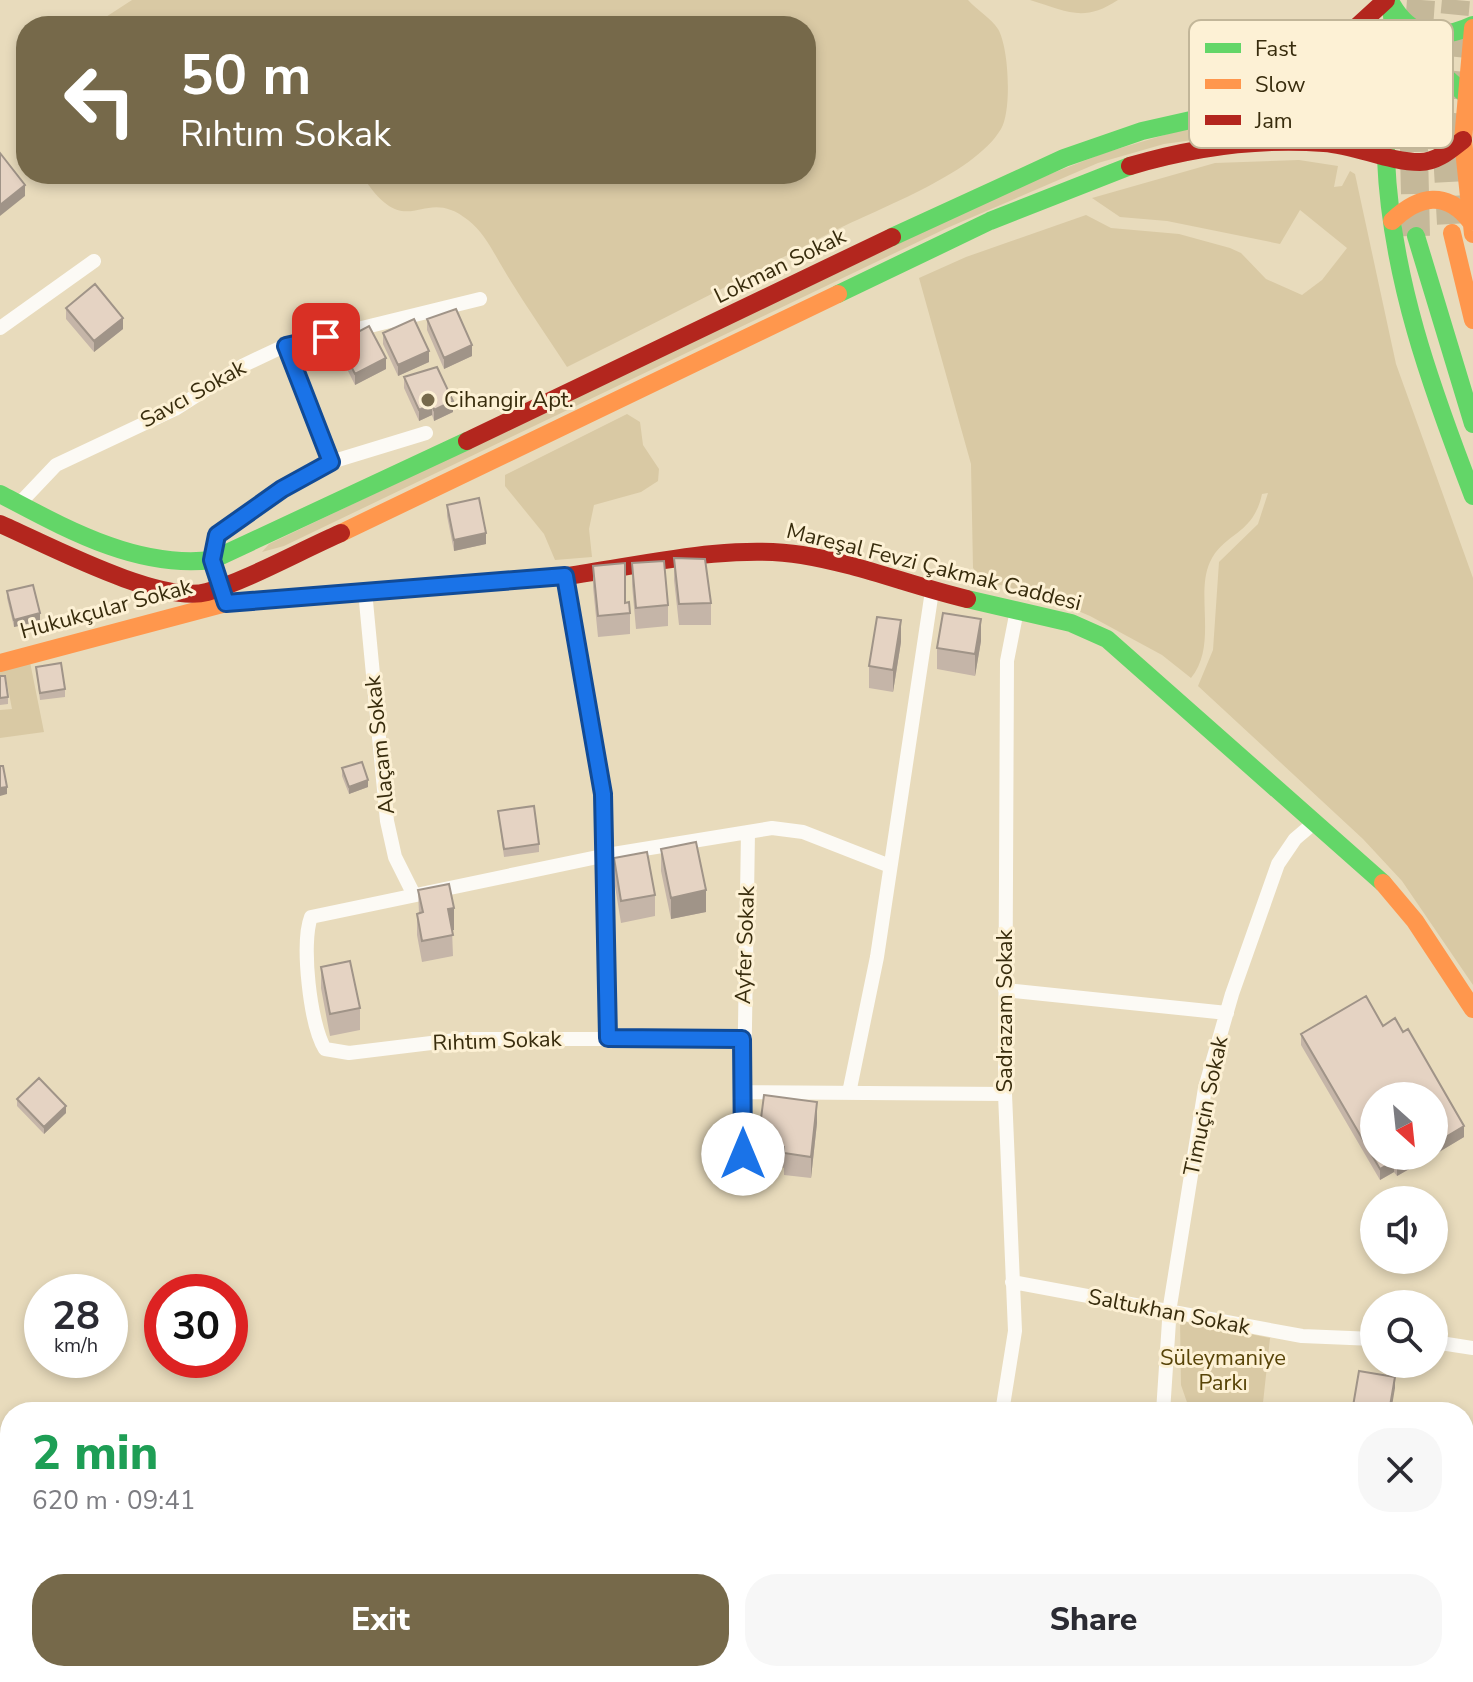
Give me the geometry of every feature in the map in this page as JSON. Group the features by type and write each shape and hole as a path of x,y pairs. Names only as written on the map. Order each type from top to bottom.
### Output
{"main road":[{"path":"1389,0 1403,20"},
{"path":"1389,0 1395,20"},
{"path":"1366,20 1389,0"},
{"path":"1453,35 1473,26"},
{"path":"1472,226 1465,94 1473,26"},
{"path":"1453,83 1465,94"},
{"name":"Lokman Sokak","path":"212,560 659,351 967,200 1115,139 1189,120"},
{"path":"0,494 144,558 175,565 212,560 223,595 347,530 990,221 1104,174 1203,148"},
{"path":"1349,148 1428,161 1445,148"},
{"path":"1383,148 1392,221 1414,329 1473,496"},
{"path":"1392,221 1409,204 1435,196 1456,203 1472,226"},
{"path":"1452,233 1473,320"},
{"path":"1416,236 1473,424"},
{"name":"Mareşal Fevzi Çakmak Caddesi","path":"0,524 100,570 162,590 197,594 365,591 565,576 720,555 773,552 832,562 932,591 1071,623 1107,639 1359,858 1400,901 1473,1009"},
{"name":"Hukukçular Sokak","path":"0,663 223,595"}],"street":[{"path":"0,328 94,261"},
{"name":"Savcı Sokak","path":"19,504 56,465 175,409 244,365 286,346 480,299"},
{"path":"286,346 331,462"},
{"path":"212,560 213,543 224,528 331,462 426,433"},
{"path":"565,576 603,794 607,855 608,1038"},
{"name":"Alaçam Sokak","path":"365,591 387,821 395,857 414,895"},
{"path":"849,1093 877,957 932,591"},
{"name":"Sadrazam Sokak","path":"1004,1402 1015,1331 1005,1094 1005,990 1007,661 1017,610"},
{"name":"Timuçin Sokak","path":"1165,1402 1170,1313 1205,1088 1278,864 1295,839 1315,822"},
{"path":"414,895 607,855 772,828 803,832 890,866"},
{"name":"Ayfer Sokak","path":"743,1154 742,1039 748,832"},
{"name":"Rıhtım Sokak","path":"414,895 311,917 304,934 316,1034 325,1049 349,1053 464,1039 742,1039"},
{"path":"1005,990 1227,1013"},
{"path":"743,1092 1005,1094"},
{"name":"Saltukhan Sokak","path":"1012,1282 1302,1336 1360,1338"},
{"path":"1448,1344 1473,1348"}],"green space":[{"path":"132,0 968,0 995,25 1002,38 1007,64 1007,108 1001,129 987,146 946,177 567,367 490,246 468,220 452,210 438,207 403,211 391,207 368,184 816,184 816,16 107,16"},
{"path":"1030,0 1118,0 1095,11 1075,13"},
{"path":"1189,129 1189,141 1164,144 1098,163 947,228 284,546 262,552 269,544 1017,187 1104,153"},
{"path":"1299,160 1338,166 1334,187 1342,186 1350,171 1355,174 1396,364 1473,578 1473,985 1402,881 1363,839 1198,686 1213,650 1219,562 1258,524 1268,493 1262,494 1252,518 1216,552 1210,562 1204,589 1203,650 1191,678 1162,655 1090,616 1043,596 985,581 973,568 971,464 919,278 966,257 1086,215 1111,228 1179,234 1230,248 1241,253 1266,279 1302,295 1322,280 1347,248 1300,210 1280,244 1167,221 1120,217 1092,198 1215,163"},
{"path":"627,414 640,422 643,445 659,469 658,481 641,492 594,505 589,529 592,557 555,560 544,534 505,486 505,475"},
{"path":"30,662 44,732 0,738 0,710 12,709 6,678 0,679 0,669"},
{"name":"Süleymaniye Parkı","path":"1180,1320 1270,1338 1263,1402 1187,1402 1181,1385"}],"building":[{"path":"0,153 16,173 16,184 25,185 0,205"},
{"path":"95,284 123,318 94,341 66,308"},
{"path":"456,309 472,345 444,358 427,319"},
{"path":"414,319 429,351 398,365 383,333"},
{"path":"369,326 386,358 355,374 339,342"},
{"name":"Cihangir Apt.","path":"437,367 453,401 434,410 432,404 419,410 404,377"},
{"path":"479,498 486,533 454,540 447,505"},
{"path":"674,558 705,559 711,603 679,604"},
{"path":"664,561 668,605 636,608 632,563"},
{"path":"625,563 625,603 629,602 630,613 598,616 593,566"},
{"path":"33,585 40,613 14,620 7,591"},
{"path":"943,613 981,619 975,654 937,648"},
{"path":"877,617 901,620 893,670 869,666"},
{"path":"61,663 65,689 40,693 36,667"},
{"path":"0,676 5,676 8,697 0,698"},
{"path":"362,762 368,780 349,787 342,768"},
{"path":"0,766 3,766 7,787 0,788"},
{"path":"534,806 539,844 504,849 498,811"},
{"path":"696,842 706,890 671,898 661,849"},
{"path":"647,852 655,895 621,901 614,858"},
{"path":"449,884 454,908 448,909 453,935 422,941 417,914 423,912 418,890"},
{"path":"350,961 360,1008 330,1014 321,967"},
{"path":"1366,996 1383,1026 1395,1018 1403,1032 1408,1029 1439,1082 1360,1082 1360,1135 1301,1034"},
{"path":"39,1078 66,1106 44,1127 17,1099"},
{"path":"764,1095 817,1102 811,1157 784,1153 784,1147 775,1144 776,1136 759,1134"},
{"path":"1448,1098 1464,1126 1448,1136"},
{"path":"1359,1371 1360,1378 1395,1378 1391,1402 1354,1402"}],"tunnel":[{"path":"1420,20 1421,0"},
{"path":"1453,32 1456,0"},
{"path":"1414,148 1416,236"},
{"path":"1447,148 1451,224"}],"traffic: fast":[{"path":"1390,0 1392,20"},
{"path":"1390,1 1404,20"},
{"path":"1453,32 1473,25"},
{"path":"1453,83 1465,94"},
{"path":"892,237 1064,158 1142,131 1189,120"},
{"path":"1386,148 1389,203 1405,289 1428,373 1473,496"},
{"path":"838,294 990,221 1130,166"},
{"path":"1416,236 1473,424"},
{"path":"0,494 76,532 129,552 184,561 212,560 467,441"},
{"path":"967,599 1071,623 1107,639 1383,883"}],"traffic: slow":[{"path":"1473,28 1463,140 1473,234"},
{"path":"1392,221 1412,206 1433,200 1452,205 1471,222"},
{"path":"1452,233 1473,320"},
{"path":"341,533 838,294"},
{"path":"0,663 226,603 567,576"},
{"path":"1383,883 1415,921 1473,1009"}],"traffic: jam":[{"path":"1364,20 1386,0"},
{"path":"1453,147 1463,140"},
{"path":"1130,166 1210,148"},
{"path":"1352,148 1420,162 1438,158 1452,148"},
{"path":"467,441 892,237"},
{"path":"0,524 103,570 161,590 186,594 207,592 239,581 341,533"},
{"path":"567,576 684,557 774,552 844,564 967,599"}],"place":[{"name":"Cihangir Apt.","path":"428,400"}],"route":[{"path":"326,337 286,346 331,462 282,489 217,535 212,560 226,603 565,576 603,794 607,855 608,1038 742,1039 743,1154"}]}
